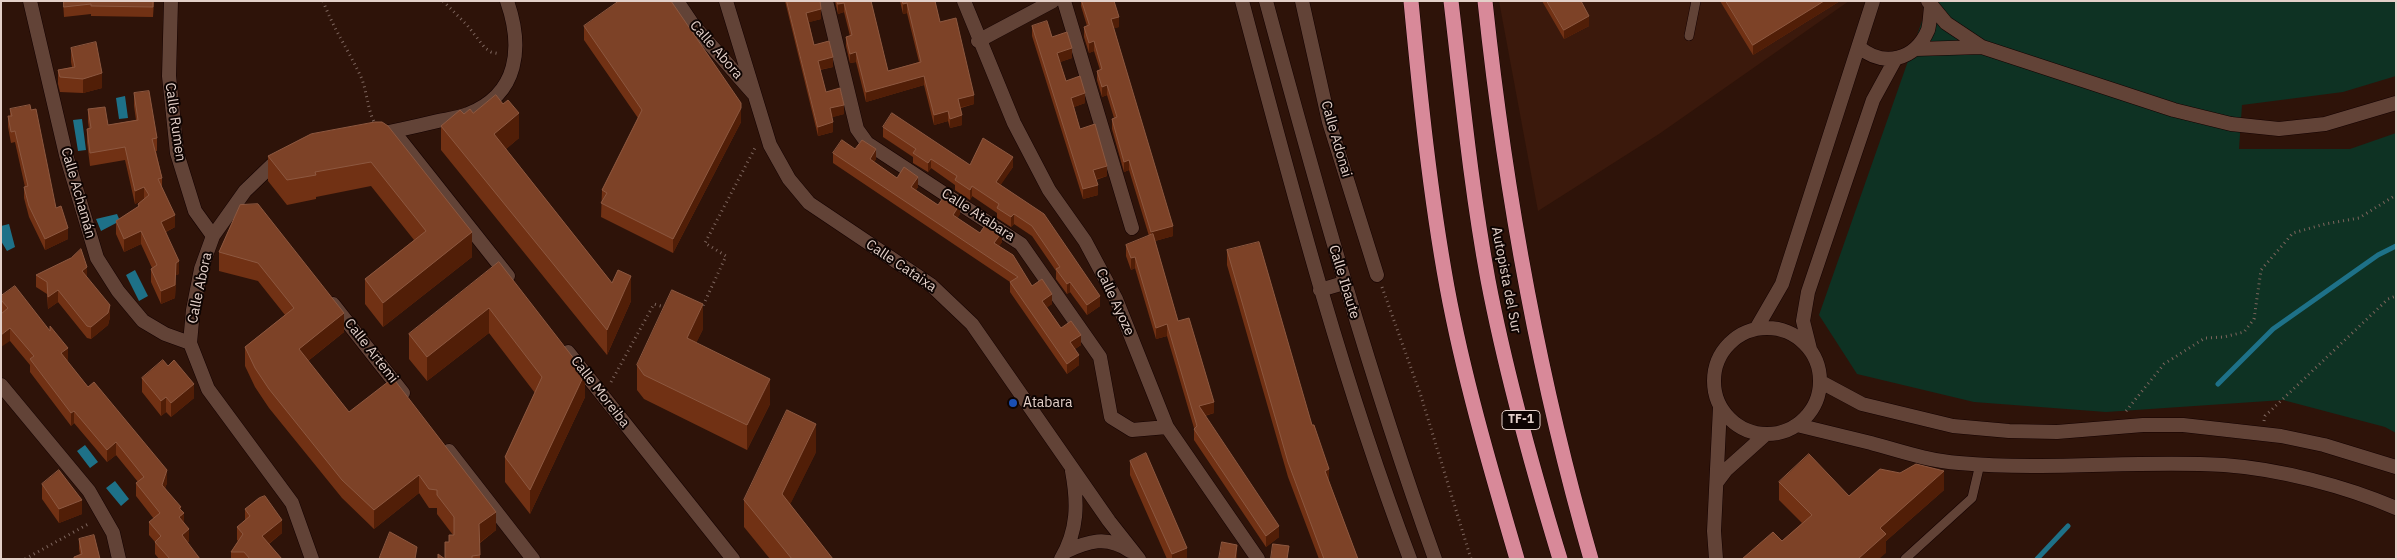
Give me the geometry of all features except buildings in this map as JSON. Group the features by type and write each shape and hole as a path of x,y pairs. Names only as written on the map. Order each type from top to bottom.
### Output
{"highway":[{"path":"1411,1 1420,91 1447,287 1492,473 1517,559"},
{"name":"Autopista del Sur","path":"1451,1 1475,200 1492,298 1533,469 1560,559"},
{"path":"1485,1 1497,116 1529,311 1591,559"}],"street":[{"name":"Calle Achamán","path":"30,1 66,155 97,258 118,291 143,321 165,334 190,343"},
{"name":"Calle Rumen","path":"171,1 168,76 177,153 195,211 213,236"},
{"path":"362,138 468,114 491,100 509,80 514,60 515,23 507,1"},
{"name":"Calle Abora","path":"676,1 693,25 756,97"},
{"name":"Calle Cataixa","path":"726,1 770,145 789,179 809,203 930,285 972,324 1109,521 1139,558"},
{"name":"Calle Atabara","path":"826,1 858,129 867,143 1021,244 1100,357 1111,417 1132,430 1167,427"},
{"name":"Calle Ayoze","path":"964,1 978,41 1014,122 1049,190 1085,241 1116,299 1167,427 1258,559"},
{"path":"978,41 1053,1"},
{"path":"1064,1 1132,228"},
{"name":"Calle Ibaute","path":"1242,1 1320,290 1379,476 1410,559"},
{"name":"Calle Ibaute","path":"1266,1 1344,283 1402,468 1435,559"},
{"name":"Calle Adonai","path":"1302,1 1329,122 1377,275"},
{"path":"1756,329 1782,284 1873,1"},
{"path":"1859,48 1868,55 1879,59 1905,56 1916,49 1928,29 1930,4"},
{"path":"1930,4 1946,23 1982,47 2174,110 2231,124 2279,129 2325,124 2396,103"},
{"path":"1916,49 1982,47"},
{"path":"1720,407 1732,422 1747,431 1765,435 1782,433 1797,425 1810,414 1818,399 1821,382 1818,365 1810,350 1802,321 1808,292 1873,100 1896,58"},
{"path":"387,133 517,287"},
{"name":"Calle Abora","path":"293,153 272,165 213,236 201,269 193,310 190,343 208,388 292,504 312,559"},
{"path":"1292,190 1316,184"},
{"path":"1320,290 1344,283"},
{"name":"Calle Artemi","path":"324,293 410,402"},
{"path":"1716,559 1714,531 1720,407 1715,390 1715,372 1721,355 1733,340 1756,329 1771,328 1783,330 1798,338 1810,350"},
{"name":"Calle Moreiba","path":"560,342 733,559"},
{"path":"1821,382 1862,404 1953,426 2009,432 2057,432 2124,426 2184,425 2324,444 2396,467"},
{"path":"1,385 89,491 113,533 119,559"},
{"path":"1797,425 1915,455 1957,463 2033,467 2150,463 2225,465 2282,474 2332,487 2396,508"},
{"path":"1717,482 1726,470 1765,435"},
{"path":"441,441 533,559"},
{"path":"1063,556 1075,529 1077,496 1070,463"},
{"path":"1063,556 1085,543 1107,541 1117,542 1139,558"}],"lane":[{"path":"1689,36 1696,1"},
{"path":"1905,559 1972,498 1980,464"}],"path":[{"path":"323,1 333,28 362,79 368,109 387,133"},
{"path":"443,1 468,25 485,48 514,60"},
{"path":"697,318 726,256 705,243 766,128"},
{"path":"2124,426 2126,411 2164,364 2205,338 2224,337 2244,332 2254,319 2261,270 2293,233 2325,224 2359,218 2396,195"},
{"path":"1377,275 1421,396 1471,559"},
{"path":"2261,434 2265,416 2388,300 2396,296"},
{"path":"604,396 654,304 671,309"},
{"path":"25,559 104,515"}],"shaded area":[{"path":"1499,1 1849,1 1659,134 1538,211"}],"green space":[{"path":"1929,1 2396,1 2396,76 2343,92 2242,105 2239,149 2350,149 2396,133 2396,433 2385,427 2283,400 2106,412 1974,402 1857,374 1819,315"}],"water":[{"path":"125,96 128,118 119,119 116,98"},
{"path":"82,119 86,150 78,151 73,120"},
{"path":"117,214 120,221 101,231 96,219"},
{"path":"9,224 15,247 7,251 1,241 1,226"},
{"path":"135,270 148,296 139,301 126,275"},
{"path":"85,445 98,462 90,468 77,451"},
{"path":"115,481 129,499 121,506 106,488"}],"waterway":[{"path":"2218,384 2273,329 2378,255 2396,246"},
{"path":"2037,559 2068,526"}],"place":[{"name":"Atabara","path":"1013,403"}]}
